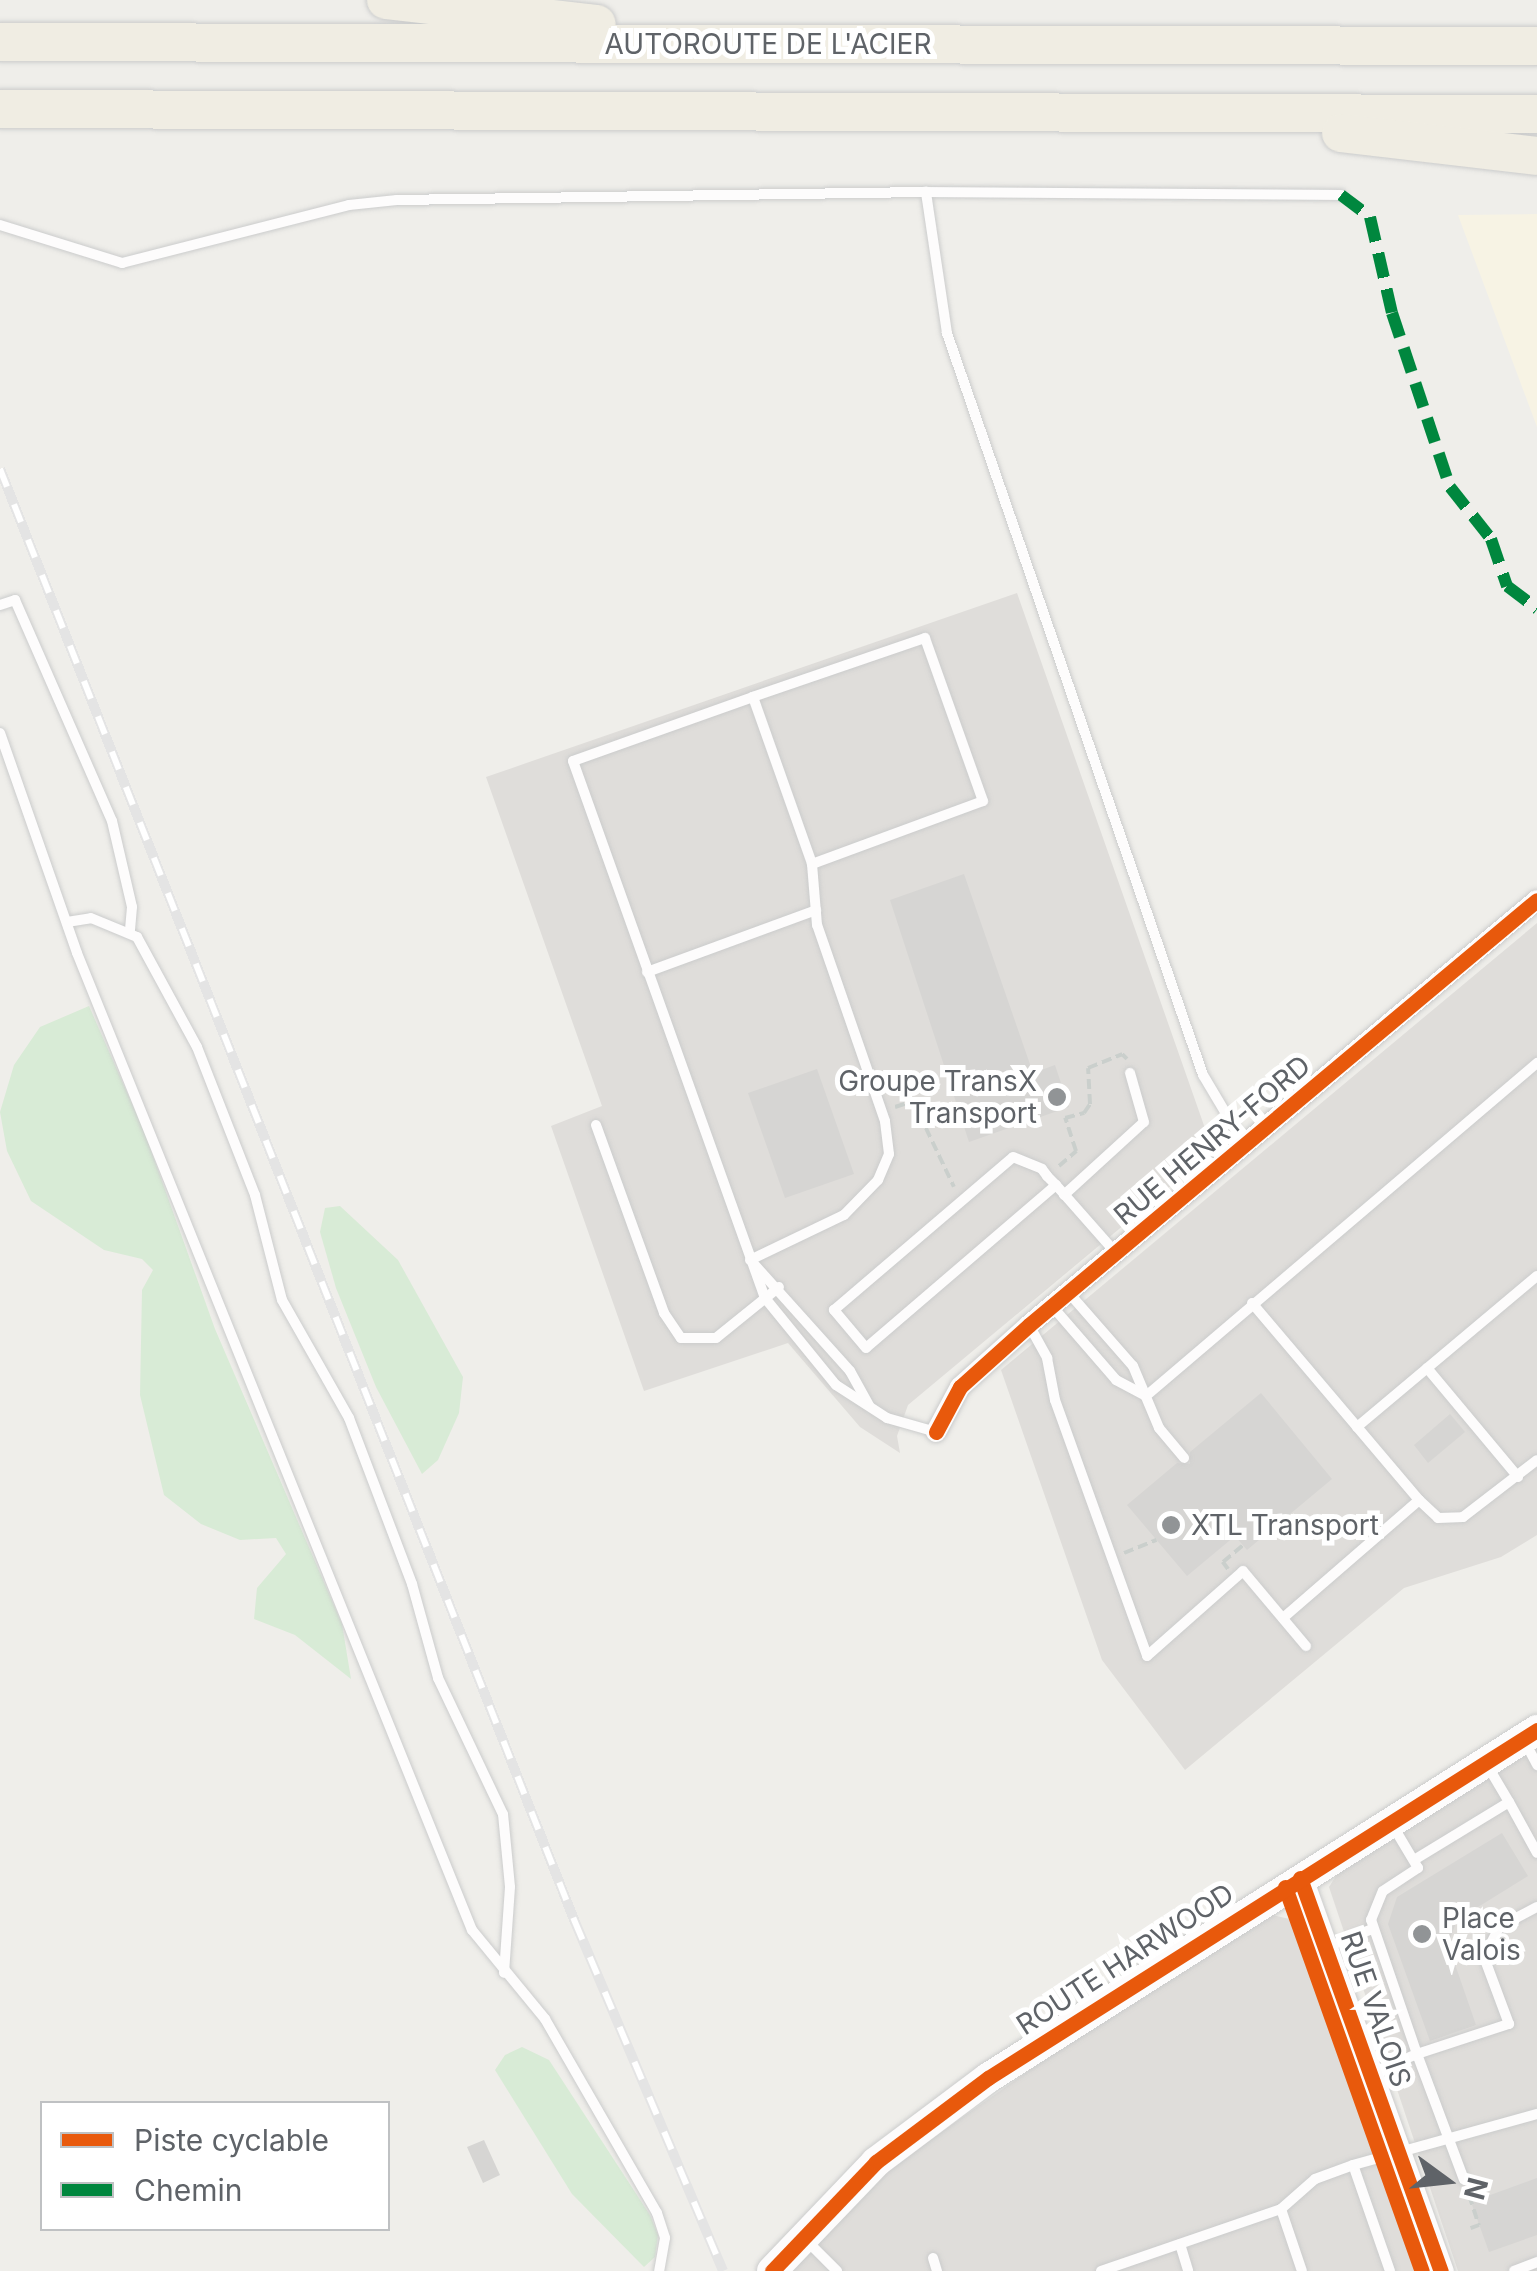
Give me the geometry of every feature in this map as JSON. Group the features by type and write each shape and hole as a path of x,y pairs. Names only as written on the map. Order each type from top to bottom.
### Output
{"highway":[{"path":"386,0 778,45"},
{"name":"AUTOROUTE DE L'ACIER","path":"0,42 1537,46"},
{"path":"0,112 76,108 1537,114"},
{"path":"1189,112 1537,156"}],"main road":[{"name":"ROUTE HARWOOD","path":"772,2271 876,2162 956,2100 1486,1762 1532,1745"}],"street":[{"name":"RUE HENRY-FORD","path":"936,1432 960,1387 1029,1325 1537,900"},
{"name":"RUE VALOIS","path":"1300,1878 1442,2271"}],"lane":[{"path":"926,192 947,333 1204,1075 1245,1145"},
{"path":"0,225 122,263 350,206 397,200 926,192 1342,194"},
{"path":"0,605 14,600 112,821 132,907 130,931 196,1047 260,1208 282,1300 348,1418 412,1584 438,1678 492,1779 509,1850 504,1973"},
{"path":"812,864 984,801 925,638 572,761 765,1298 836,1385 901,1424 936,1432"},
{"path":"750,1260 812,1235 867,1193 889,1154 882,1112 816,910 812,864 752,697"},
{"path":"0,732 67,922 238,1362 324,1555 472,1930 554,2032 657,2213 665,2238 659,2271"},
{"path":"646,972 816,910"},
{"path":"67,922 91,918 130,931"},
{"path":"1146,1396 1537,1063"},
{"path":"1116,1253 1060,1190 1028,1159 1006,1160 834,1310 866,1348 1060,1190 1144,1122 1130,1068"},
{"path":"596,1125 675,1332 706,1342 779,1287"},
{"path":"750,1260 779,1287 850,1371 870,1406"},
{"path":"1357,1426 1537,1276"},
{"path":"1069,1292 1132,1366 1159,1428 1184,1458"},
{"path":"1252,1303 1438,1518 1463,1518 1537,1460"},
{"path":"1052,1306 1116,1380 1146,1396"},
{"path":"1029,1325 1047,1358 1056,1400 1148,1656 1243,1571 1306,1646"},
{"path":"1427,1368 1518,1477"},
{"path":"1283,1618 1419,1500"},
{"path":"1486,1762 1537,1852"},
{"path":"1414,1860 1509,1802"},
{"path":"1390,1822 1418,1868 1376,1900 1372,1929 1464,2180"},
{"path":"1372,2073 1509,2024 1484,1957 1499,1927 1537,1907"},
{"path":"1327,1947 1372,1929"},
{"path":"1101,2271 1280,2210 1315,2179 1450,2136 1537,2114"},
{"path":"1354,2165 1390,2271"},
{"path":"1280,2210 1302,2271"},
{"path":"802,2236 836,2271"},
{"path":"1180,2244 1188,2271"},
{"path":"933,2258 937,2271"},
{"path":"1514,2271 1537,2262"}],"path":[{"path":"1064,1118 1088,1110 1085,1080 1092,1065 1122,1054 1130,1068"},
{"path":"882,1112 913,1101 946,1177"},
{"path":"1054,1171 1076,1150 1062,1110"},
{"path":"1136,1549 1157,1540"},
{"path":"1226,1567 1223,1562 1243,1544"},
{"path":"1464,2180 1479,2225 1472,2228"}],"shaded area":[{"path":"1537,214 1537,427 1458,215"},
{"path":"1017,593 1207,1134 1203,1159 908,1405 897,1436 900,1453 860,1427 788,1343 644,1391 551,1126 602,1106 486,777"},
{"path":"1537,923 1537,1535 1501,1557 1404,1588 1185,1770 1102,1660 1001,1370"},
{"path":"1537,1748 1537,2271 1458,2271 1329,1887 1338,1873"},
{"path":"1272,1915 1294,1920 1309,1941 1424,2271 792,2271 896,2164 1088,2029"}],"green space":[{"path":"89,1006 144,1131 215,1329 342,1624 351,1679 295,1635 254,1619 257,1588 286,1554 276,1538 240,1540 201,1524 164,1495 140,1395 142,1290 153,1270 142,1259 104,1250 31,1201 7,1151 0,1112 14,1065 40,1027"},
{"path":"340,1206 398,1260 463,1377 459,1413 438,1460 422,1474 376,1387 336,1288 320,1232 325,1208"},
{"path":"522,2047 549,2060 650,2215 658,2235 655,2257 644,2267 572,2194 495,2070 505,2055"}],"building":[{"path":"964,874 1033,1073 1055,1065 1069,1107 969,1142 890,900"},
{"path":"817,1069 854,1174 785,1198 748,1093"},
{"path":"1261,1393 1332,1479 1247,1550 1235,1536 1187,1576 1127,1505 1177,1463 1190,1464 1190,1452"},
{"path":"1450,1414 1465,1432 1428,1463 1414,1445"},
{"name":"Place Valois","path":"1502,1833 1528,1876 1457,1920 1448,1944 1476,2025 1430,2041 1388,1924 1397,1897"},
{"path":"484,2140 500,2175 483,2183 467,2147"},
{"path":"1537,2178 1537,2235 1489,2252 1471,2202"}],"railway":[{"path":"0,469 575,1922 723,2271"}],"marked path":[{"path":"1341,195 1370,217 1392,313 1450,487 1491,539 1507,586 1537,609"}],"cycle path":[{"path":"936,1432 960,1387 1029,1325 1537,900"},
{"path":"772,2271 876,2162 988,2078 1537,1730"},
{"path":"1300,1878 1441,2271"},
{"path":"1285,1887 1422,2271"}],"place":[{"name":"Groupe TransX Transport","path":"1057,1097"},
{"name":"XTL Transport","path":"1171,1525"},
{"name":"Place Valois","path":"1422,1934"}]}
